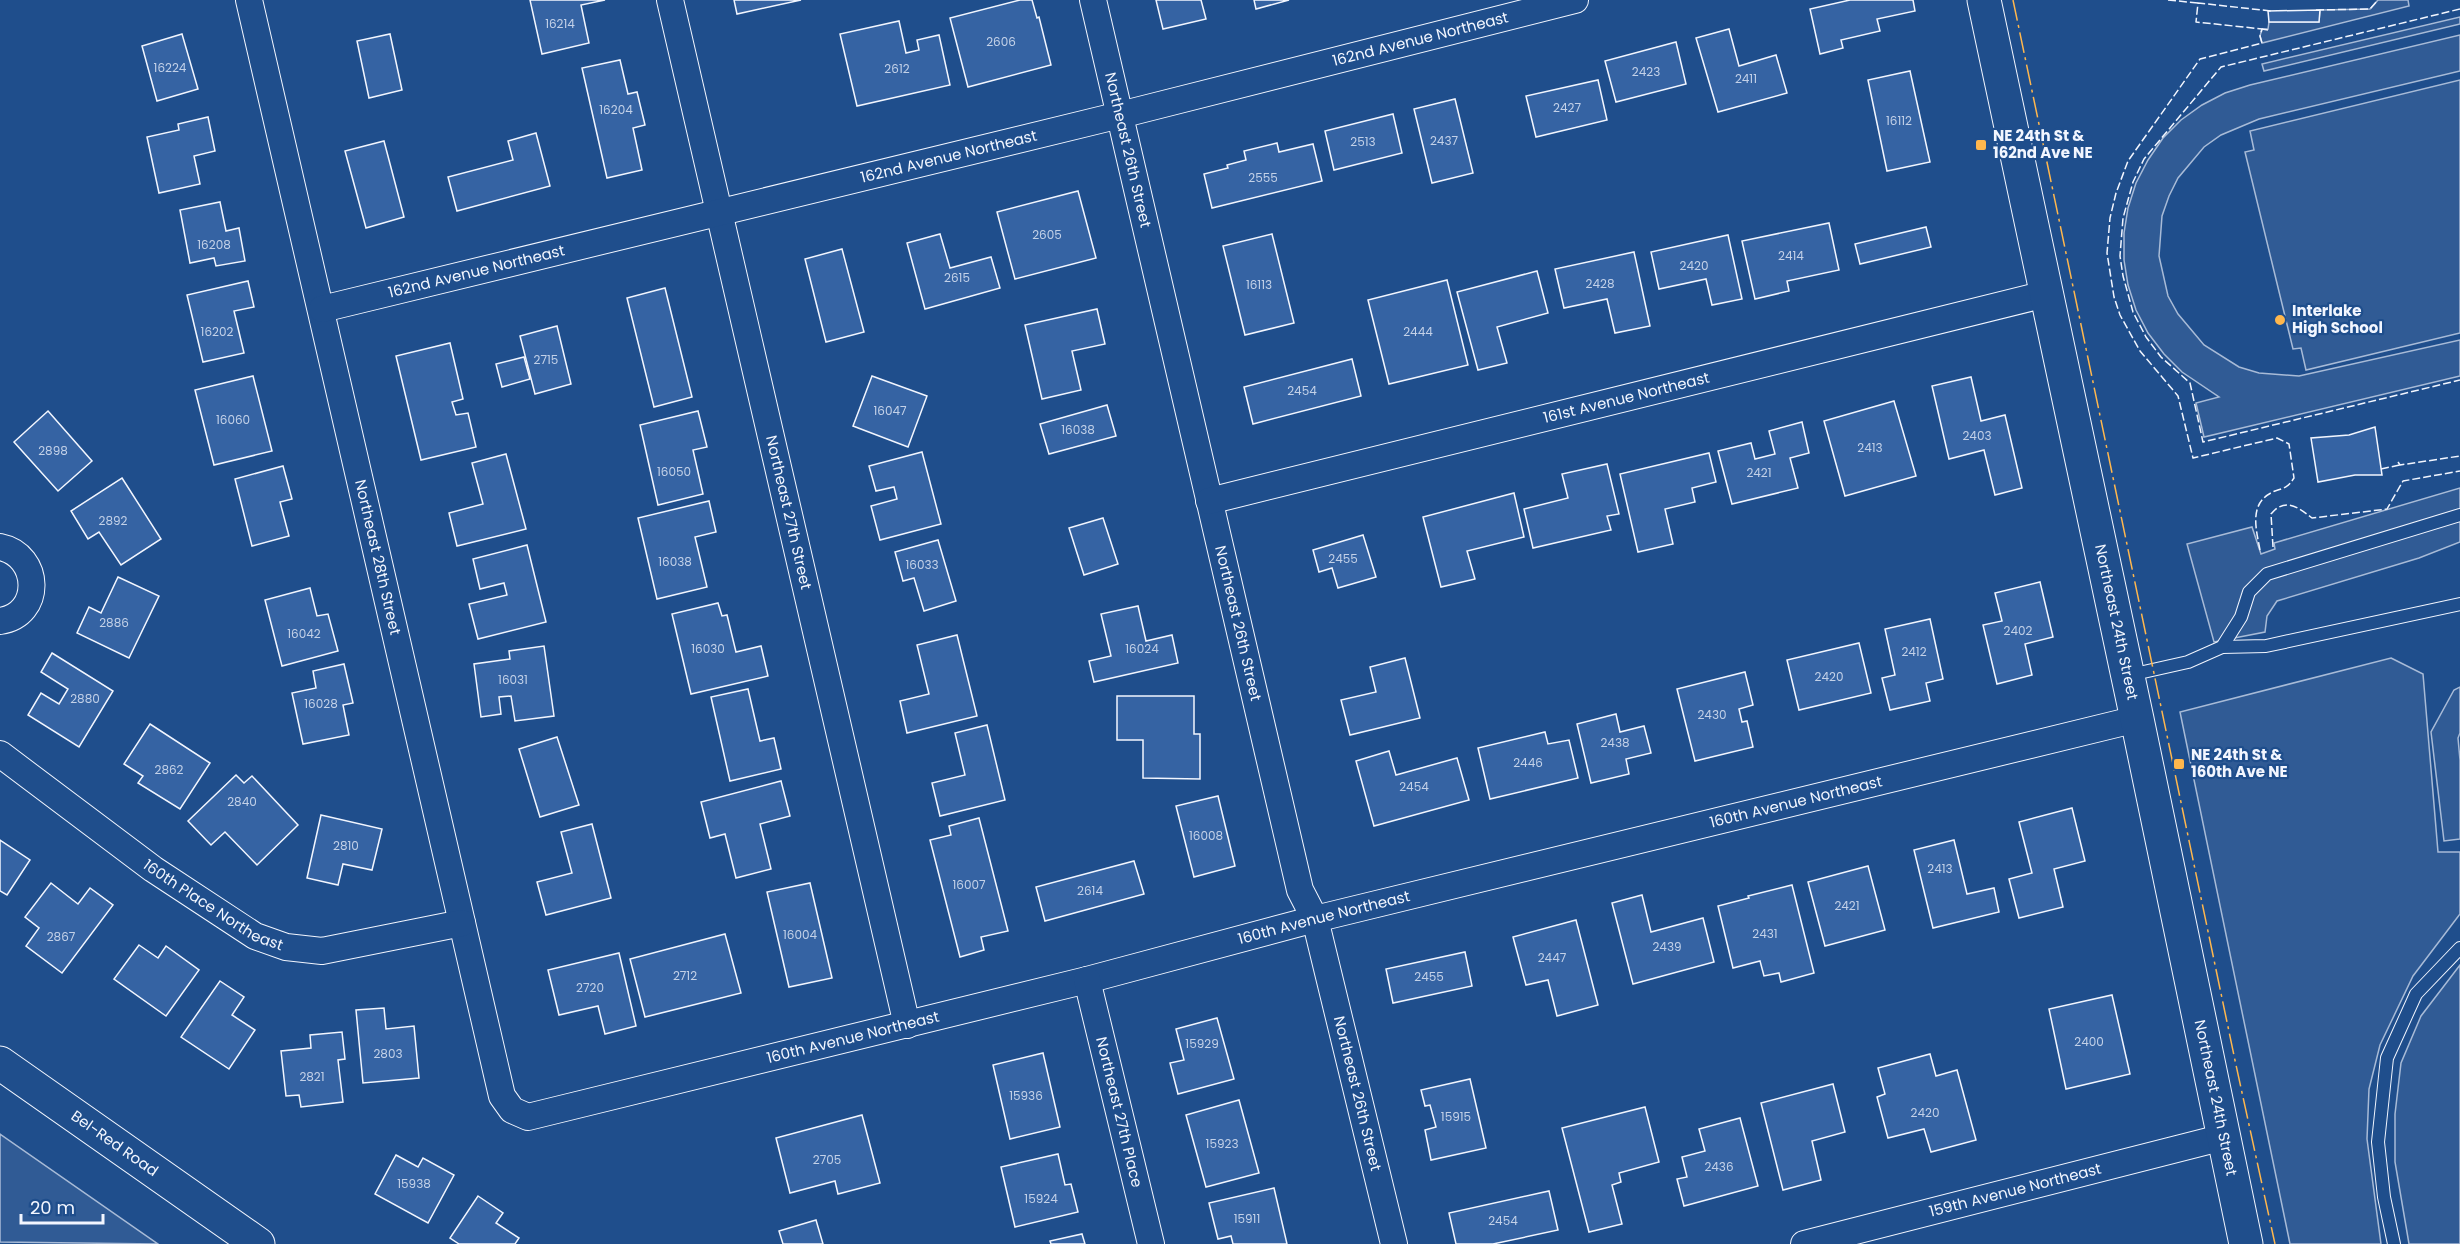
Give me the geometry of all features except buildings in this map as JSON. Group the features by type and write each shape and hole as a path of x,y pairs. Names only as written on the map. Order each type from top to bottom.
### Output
{"main road":[{"name":"Northeast 24th Street","path":"1984,0 2246,1244"},
{"name":"Bel-Red Road","path":"0,1063 258,1244"}],"street":[{"name":"Northeast 28th Street","path":"249,0 502,1096 512,1110"},
{"name":"Northeast 27th Street","path":"670,0 907,1025"},
{"name":"Northeast 26th Street","path":"1093,0 1300,890 1316,919 1394,1244"},
{"name":"162nd Avenue Northeast","path":"322,309 1120,115 1520,7 1575,0"},
{"name":"161st Avenue Northeast","path":"1209,501 2046,294"},
{"path":"0,547 17,554 26,563 33,585 25,607 16,615 0,621"},
{"name":"160th Avenue Northeast","path":"512,1110 528,1117 1087,980 1316,919 2137,719"},
{"name":"160th Place Northeast","path":"0,754 153,869 255,936 286,947 322,951 462,923"},
{"name":"Northeast 27th Place","path":"1087,980 1151,1244"},
{"name":"159th Avenue Northeast","path":"1804,1244 2224,1137"}],"lane":[{"path":"2222,647 2241,618 2249,592 2268,573 2460,515"},
{"path":"2128,675 2188,662 2222,647 2266,646 2460,604"},
{"path":"2394,1244 2384,1197 2378,1142 2387,1058 2415,994 2460,948"}],"shaded area":[{"path":"2378,0 2408,0 2409,6 2262,43 2260,36 2262,29 2268,29 2269,22 2319,22 2320,10 2370,9"},
{"path":"2460,17 2460,24 2264,71 2262,64"},
{"path":"2460,35 2460,71 2259,119 2221,135 2204,147 2178,178 2169,196 2162,216 2159,256 2168,296 2178,314 2204,345 2239,367 2259,373 2299,376 2460,340 2460,376 2204,437 2196,403 2219,397 2182,372 2164,354 2148,333 2136,310 2128,285 2124,260 2124,233 2128,208 2136,183 2148,160 2163,138 2181,120 2202,105 2225,93"},
{"path":"2460,80 2460,333 2306,370 2301,348 2293,349 2245,152 2254,150 2250,131"},
{"path":"2460,488 2460,542 2419,558 2277,601 2267,616 2265,632 2214,642 2187,544 2252,527 2261,554 2275,549 2274,543"},
{"path":"2391,658 2423,674 2438,852 2460,852 2460,914 2413,976 2380,1045 2369,1089 2367,1139 2381,1244 2290,1244 2180,712"},
{"path":"2460,687 2460,733 2458,738 2460,839 2444,841 2431,732 2454,690"},
{"path":"2460,965 2460,1244 2409,1244 2395,1162 2395,1114 2401,1063 2421,1016"},
{"path":"0,1134 158,1244 0,1242"}],"fence":[{"path":"2168,0 2198,3"},
{"path":"2316,10 2370,9 2378,0"},
{"path":"2260,550 2256,525 2257,509 2266,496 2286,487 2294,478 2289,444 2277,438 2193,458 2178,396 2140,351 2120,315 2114,297 2107,253 2110,218 2116,193 2128,161 2200,59 2262,43 2260,36 2262,29 2196,22 2198,3 2271,11"},
{"path":"2460,9 2221,67 2144,159 2133,182 2123,218 2120,256 2133,312 2146,337 2161,357 2190,383 2203,442 2460,380"},
{"path":"2262,29 2268,30"},
{"path":"2398,462 2400,465 2460,456"},
{"path":"2381,469 2400,465"},
{"path":"2273,547 2271,514 2281,506 2297,507 2312,518 2387,509 2403,481 2460,471"}],"power":[{"path":"2013,0 2275,1244"}],"place":[{"name":"NE 24th St & 162nd Ave NE","path":"1981,145"},
{"name":"Interlake High School","path":"2280,320"},
{"name":"NE 24th St & 160th Ave NE","path":"2179,764"}]}
